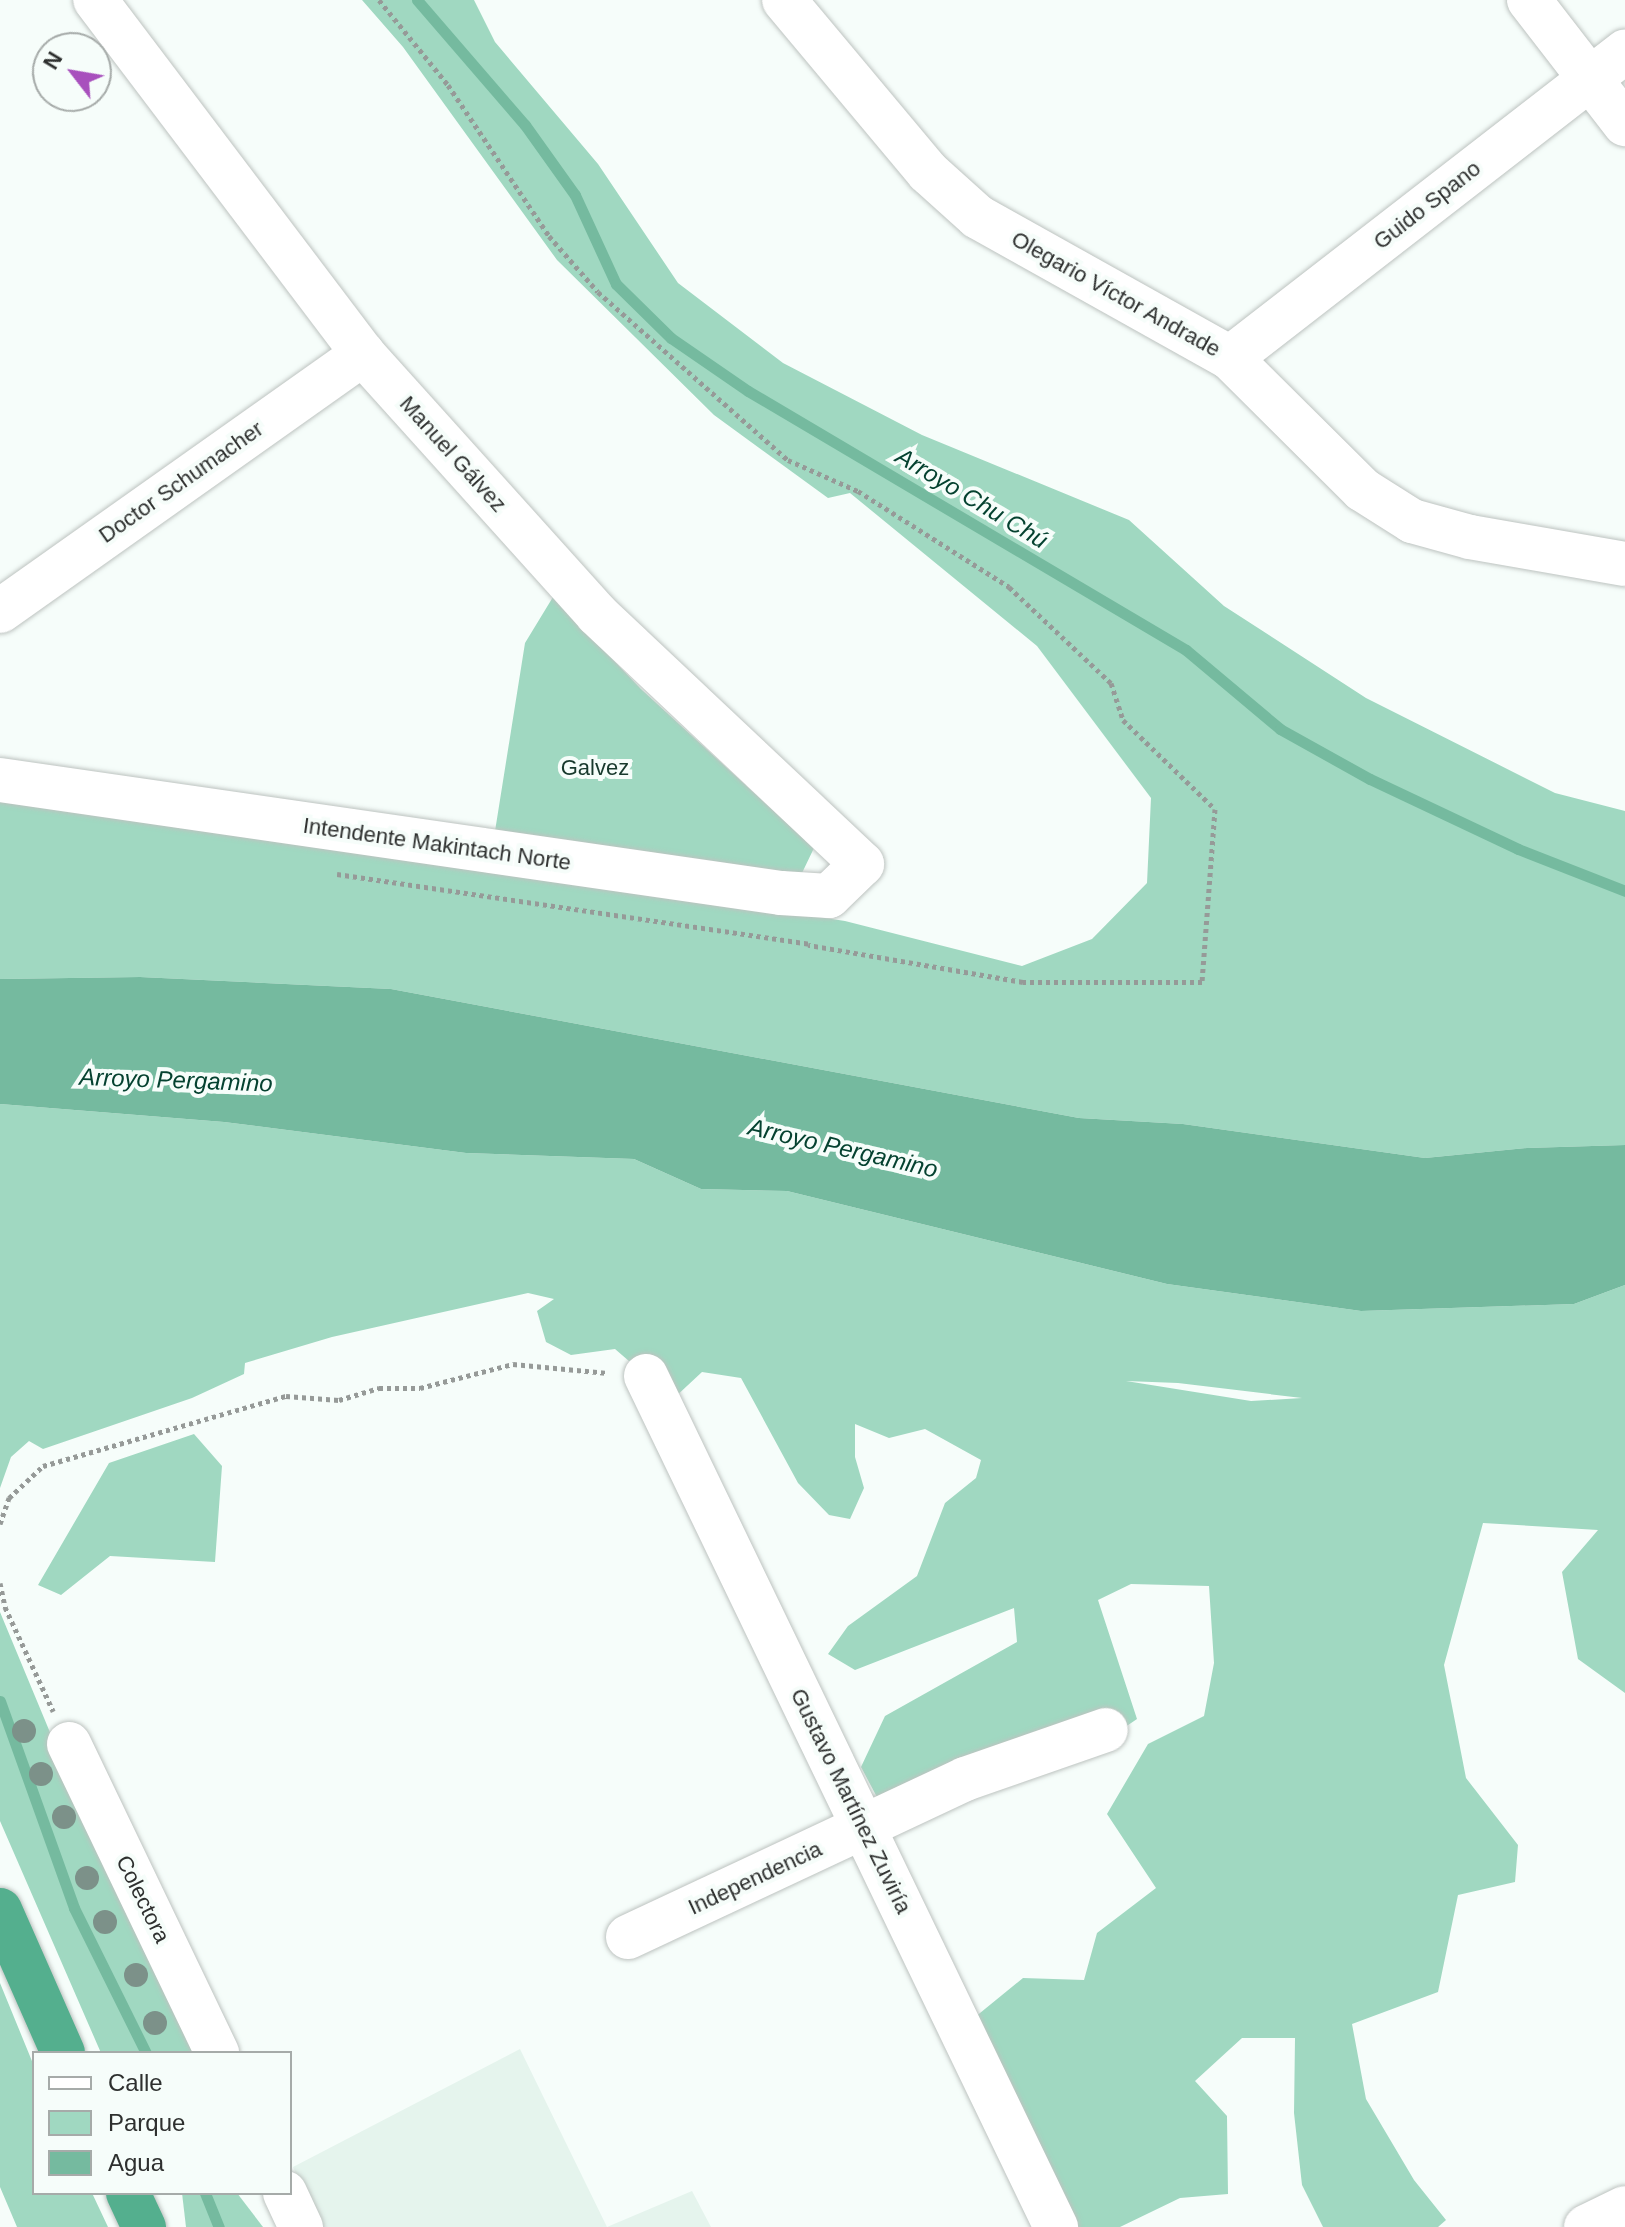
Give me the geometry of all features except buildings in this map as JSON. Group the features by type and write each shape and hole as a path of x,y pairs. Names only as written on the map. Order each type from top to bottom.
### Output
{"highway":[{"path":"0,1910 62,2051"}],"street":[{"name":"Manuel Gálvez","path":"95,0 363,354 597,614 862,864"},
{"path":"1529,0 1625,124"},
{"name":"Olegario Víctor Andrade","path":"799,5 928,172 978,217 1230,358 1363,490 1412,521 1470,537 1625,564"},
{"name":"Guido Spano","path":"1230,358 1625,52"},
{"name":"Doctor Schumacher","path":"0,611 363,354"},
{"name":"Intendente Makintach Norte","path":"0,780 781,893 829,896 862,864"},
{"name":"Gustavo Martínez Zuviría","path":"646,1376 1056,2227"},
{"name":"Independencia","path":"628,1937 965,1779 1106,1730"},
{"name":"Colectora","path":"69,1744 216,2051"},
{"path":"286,2195 301,2227"},
{"path":"1586,2227 1625,2208"}],"path":[{"path":"379,0 448,85 549,236 598,292 788,460 858,491 1009,587 1111,683 1123,720 1215,809 1202,982 1023,982 808,945"},
{"path":"0,1524 9,1498 43,1466 286,1396 339,1400 379,1388 420,1388 513,1364 646,1376"},
{"path":"0,1583 5,1607 69,1744"}],"shaded area":[{"path":"520,2049 607,2227 321,2227 293,2167"},
{"path":"692,2191 711,2227 607,2227"}],"green space":[{"path":"362,0 474,0 495,42 598,164 678,283 783,363 922,435 1129,520 1224,606 1366,698 1555,793 1625,811 1625,1145 1527,1148 1425,1158 1183,1124 1079,1118 391,989 140,977 0,979 0,794 845,921 1022,966 1092,939 1147,883 1151,798 1037,646 850,493 828,498 714,415 557,260 403,47"},
{"name":"Galvez","path":"553,597 641,689 814,848 802,873 492,850 525,643"},
{"path":"0,1104 224,1122 466,1153 634,1159 701,1189 787,1191 1167,1284 1361,1311 1574,1304 1625,1285 1625,1693 1578,1659 1562,1572 1598,1530 1483,1523 1444,1665 1466,1778 1518,1845 1515,1882 1458,1895 1438,1992 1352,2024 1366,2099 1414,2180 1446,2220 1438,2227 1323,2227 1302,2185 1294,2113 1295,2038 1242,2038 1195,2081 1227,2116 1228,2194 1180,2198 1120,2227 1069,2227 969,2022 1023,1978 1084,1980 1097,1933 1156,1888 1107,1814 1148,1744 1204,1716 1214,1663 1209,1586 1131,1584 1098,1600 1137,1719 1084,1755 879,1801 861,1767 885,1716 1017,1642 1014,1608 855,1670 828,1654 848,1626 917,1576 945,1503 976,1478 981,1460 925,1429 889,1438 855,1424 855,1457 864,1488 850,1519 829,1515 798,1483 741,1378 702,1372 673,1399 615,1349 571,1355 546,1342 537,1311 554,1299 528,1293 332,1337 245,1363 244,1374 192,1398 43,1449 29,1441 11,1457 0,1488","holes":["1126,1381 1178,1383 1302,1398 1251,1401"]},
{"path":"194,1434 222,1466 215,1562 110,1556 61,1595 38,1585 109,1463"},
{"path":"0,1612 86,1819 192,2051 100,2051 0,1821"},
{"path":"0,1983 32,2061 32,2195 93,2195 108,2227 17,2227 0,2187"},
{"path":"182,2195 239,2195 263,2227 186,2227"}],"water":[{"name":"Arroyo Pergamino","path":"140,977 391,989 1079,1118 1183,1124 1425,1158 1527,1148 1625,1145 1625,1285 1574,1304 1361,1311 1167,1284 787,1191 701,1189 634,1159 466,1153 224,1122 0,1104 0,979"}],"waterway":[{"name":"Arroyo Chu Chú","path":"417,0 525,125 575,195 616,284 671,338 748,391 1186,650 1280,729 1370,779 1518,849 1625,891"},
{"path":"0,1701 74,1908 145,2051"},
{"path":"206,2195 219,2227"}]}
